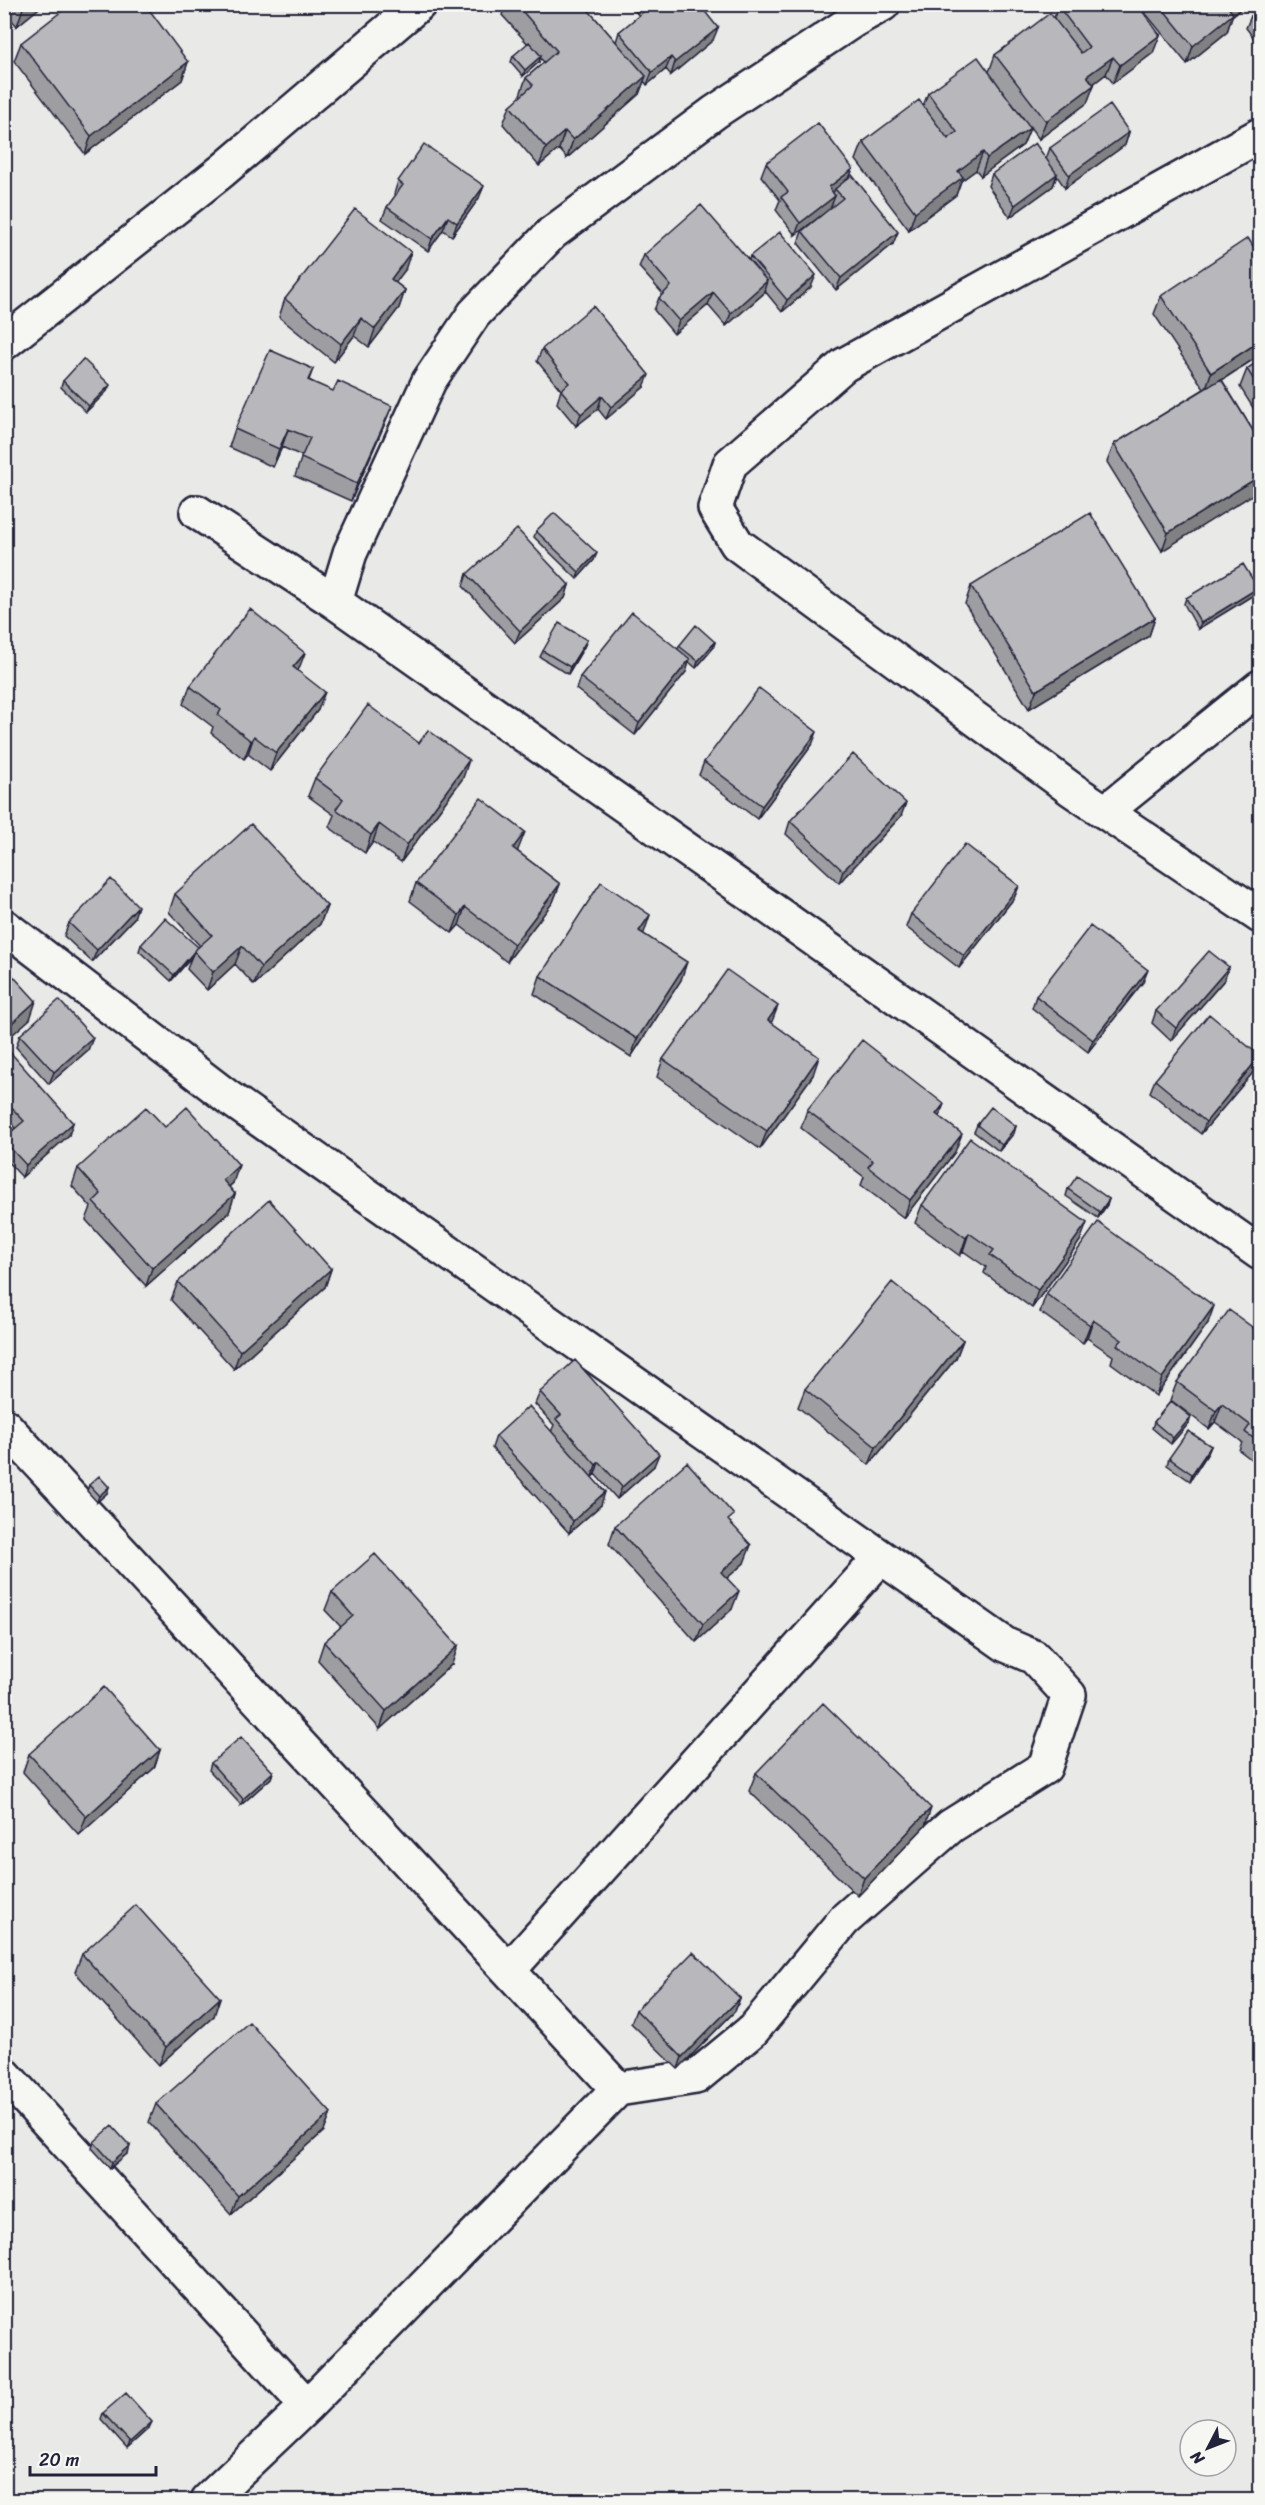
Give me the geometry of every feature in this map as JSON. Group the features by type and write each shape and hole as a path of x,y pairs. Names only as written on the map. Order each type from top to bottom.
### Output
{"street":[{"path":"4,343 222,171 419,4"},
{"path":"335,602 350,553 429,381 474,314 552,233 716,112 854,20 883,4"},
{"path":"1260,135 844,365 730,464 715,508 736,544 1105,812 1260,916"},
{"path":"196,512 335,602 1260,1253"},
{"path":"1105,812 1260,687"},
{"path":"4,926 229,1098 1006,1645 1034,1657 1069,1695 1045,1767 951,1826 844,1920 753,2030 696,2077 618,2089 307,2406 208,2500"},
{"path":"4,1425 618,2089"},
{"path":"509,1970 881,1557"},
{"path":"4,2074 307,2406"}],"building":[{"path":"71,4 145,4 188,62 91,136 21,43"},
{"path":"516,4 583,4 646,76 573,140 565,131 546,148 510,106 533,85 526,78 557,51"},
{"path":"645,4 699,4 718,28 675,62 671,57 652,72 619,32 648,8"},
{"path":"1061,4 1137,4 1160,35 1120,65 1113,57 1087,76 1094,85 1046,121 995,55 1050,13 1081,53 1089,47 1058,6"},
{"path":"1159,4 1231,4 1228,7 1233,14 1193,46"},
{"path":"1260,8 1260,28 1251,16"},
{"path":"529,42 541,56 525,70 513,56"},
{"path":"978,57 1030,128 987,158 983,152 958,171 963,177 915,212 863,142 919,100 948,139 957,132 928,93"},
{"path":"1110,105 1129,132 1069,175 1050,148"},
{"path":"818,123 853,169 829,187 835,196 800,223 781,197 788,192 766,163"},
{"path":"1035,143 1057,174 1015,205 992,174"},
{"path":"424,144 484,186 457,223 448,217 432,239 387,207 403,185 398,181"},
{"path":"852,175 898,232 841,278 802,231 843,198 835,189"},
{"path":"701,205 767,281 731,313 713,292 679,321 659,298 671,286 644,255"},
{"path":"355,209 411,252 391,279 405,290 375,329 361,318 341,344 285,299"},
{"path":"780,232 816,275 787,300 750,256"},
{"path":"1248,238 1260,257 1260,341 1211,373 1161,296"},
{"path":"593,306 649,375 611,407 602,396 581,414 561,390 569,383 542,349"},
{"path":"270,350 313,369 308,380 333,391 338,381 392,406 357,484 301,458 310,438 288,429 279,449 235,429"},
{"path":"83,359 110,385 89,406 63,381"},
{"path":"1260,360 1260,390 1247,369"},
{"path":"1221,379 1260,442 1260,476 1168,533 1114,444"},
{"path":"554,513 597,553 579,572 536,531"},
{"path":"1090,513 1155,618 1036,691 971,586"},
{"path":"517,529 569,585 520,631 467,574"},
{"path":"1243,564 1258,588 1201,623 1186,598"},
{"path":"250,609 305,653 293,667 325,692 276,753 254,736 251,741 218,715 221,710 190,686"},
{"path":"632,612 690,659 639,723 580,677"},
{"path":"559,623 587,640 570,667 543,651"},
{"path":"696,625 715,642 698,661 679,646"},
{"path":"759,688 817,732 762,806 704,762"},
{"path":"368,705 419,743 428,730 469,760 407,845 379,824 371,835 336,809 343,799 315,778"},
{"path":"853,754 906,803 843,871 790,821"},
{"path":"481,798 525,832 513,848 560,884 514,944 465,907 459,915 416,883"},
{"path":"251,824 327,906 261,967 242,946 213,972 194,951 212,935 175,894"},
{"path":"965,844 1019,886 964,956 911,914"},
{"path":"111,879 138,906 97,950 69,923"},
{"path":"601,882 650,915 639,931 687,962 637,1039 540,976"},
{"path":"165,918 198,947 174,975 141,945"},
{"path":"1090,926 1148,970 1093,1040 1036,996"},
{"path":"1209,951 1229,967 1176,1028 1156,1011"},
{"path":"4,966 36,1001 4,1030"},
{"path":"727,970 778,1006 768,1020 819,1057 767,1131 663,1059"},
{"path":"59,1000 93,1038 54,1072 20,1035"},
{"path":"1209,1014 1260,1056 1206,1122 1155,1080"},
{"path":"862,1040 944,1104 936,1114 962,1134 910,1200 868,1167 873,1161 807,1110"},
{"path":"10,1052 73,1123 26,1165 4,1141 4,1138 24,1121 11,1107 4,1112 4,1057"},
{"path":"146,1107 165,1127 187,1107 239,1165 223,1180 235,1194 152,1268 93,1202 101,1194 78,1168"},
{"path":"991,1107 1016,1126 1002,1145 977,1125"},
{"path":"970,1138 1087,1223 1038,1290 990,1255 994,1250 969,1233 966,1238 922,1205"},
{"path":"1077,1176 1109,1199 1100,1212 1068,1189"},
{"path":"269,1200 331,1269 240,1351 178,1282"},
{"path":"1098,1222 1214,1306 1162,1378 1117,1345 1122,1340 1093,1320 1090,1325 1046,1294"},
{"path":"892,1282 963,1340 876,1447 805,1389"},
{"path":"1229,1310 1260,1333 1260,1443 1245,1432 1250,1425 1222,1404 1216,1411 1177,1382"},
{"path":"575,1360 659,1454 622,1487 599,1462 596,1465 556,1419 561,1415 540,1392"},
{"path":"1171,1401 1191,1417 1173,1438 1154,1422"},
{"path":"529,1406 605,1492 573,1521 496,1436"},
{"path":"1188,1431 1211,1446 1192,1474 1169,1458"},
{"path":"687,1462 734,1515 728,1520 751,1545 721,1572 739,1591 703,1624 615,1526"},
{"path":"99,1476 109,1487 99,1496 89,1485"},
{"path":"375,1554 458,1646 386,1711 324,1642 353,1616 332,1592"},
{"path":"4,1560 9,1566 4,1570"},
{"path":"104,1687 160,1750 86,1817 29,1754"},
{"path":"823,1703 931,1808 864,1878 756,1773"},
{"path":"241,1737 273,1772 243,1799 211,1763"},
{"path":"136,1905 220,1998 166,2047 82,1954"},
{"path":"693,1952 740,1998 682,2057 636,2010"},
{"path":"249,2022 331,2113 238,2196 156,2104"},
{"path":"112,2126 130,2146 112,2162 94,2142"},
{"path":"4,2348 12,2356 4,2363"},
{"path":"126,2393 152,2422 130,2442 103,2413"}]}
